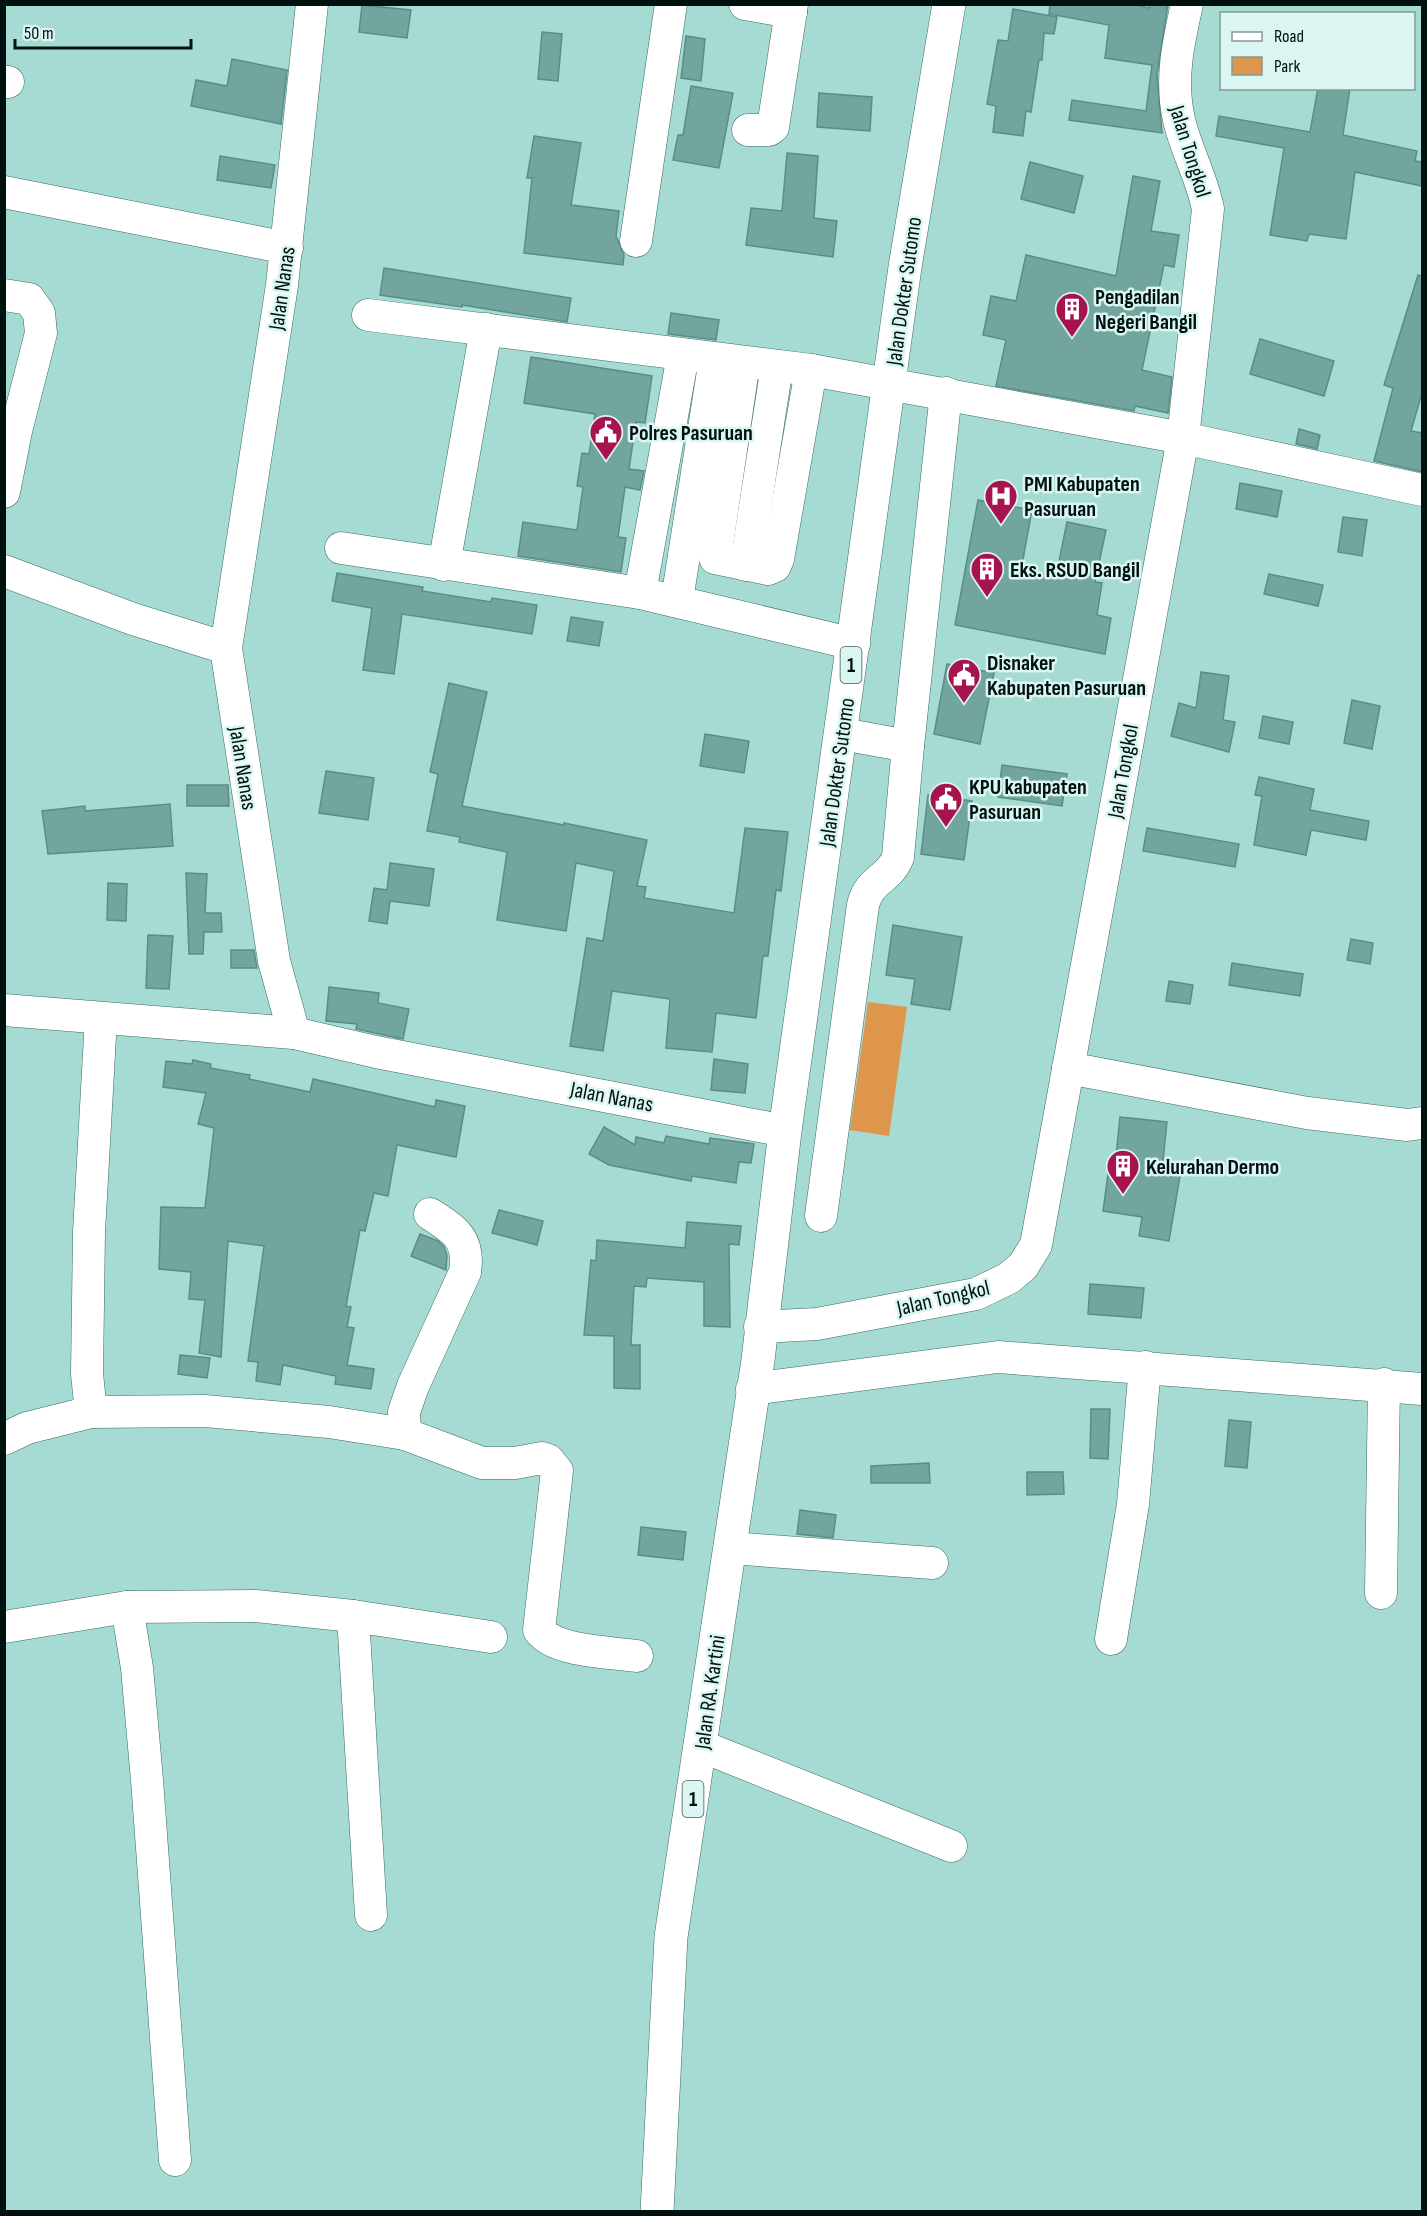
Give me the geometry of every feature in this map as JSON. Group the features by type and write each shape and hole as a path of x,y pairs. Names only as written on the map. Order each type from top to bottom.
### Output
{"highway":[{"name":"Jalan Dokter Sutomo","path":"760,1327 785,1131 891,383 905,267 949,4"},
{"name":"1","path":"755,1373 760,1327"},
{"name":"Jalan RA. Kartini","path":"657,2211 671,1937 755,1373"}],"street":[{"name":"Jalan Nanas","path":"312,4 287,248 226,648 274,961 283,1001 294,1033 357,1048 785,1131"},
{"path":"636,241 671,4"},
{"path":"745,4 792,8 773,127 769,130 748,130"},
{"name":"Jalan Tongkol","path":"760,1327 817,1324 976,1294 1003,1282 1023,1266 1036,1245 1183,438 1208,209 1203,183 1179,122 1174,92 1176,51 1187,4"},
{"path":"4,192 287,248"},
{"path":"4,294 30,299 39,313 41,333 10,429 4,492"},
{"path":"368,315 811,370 891,383 1183,438 1422,490"},
{"path":"444,565 486,329"},
{"path":"640,592 683,355"},
{"path":"677,600 685,552 730,360"},
{"path":"715,558 730,360"},
{"path":"747,565 777,366"},
{"path":"685,552 768,569 775,566 811,370"},
{"path":"821,1216 866,891 893,869 898,857 946,393"},
{"path":"341,548 444,565 640,592 854,644"},
{"path":"4,571 133,619 226,648"},
{"path":"842,734 908,746"},
{"path":"4,1010 294,1033"},
{"path":"89,1396 89,1232 101,1018"},
{"path":"1068,1068 1307,1113 1407,1125 1422,1123"},
{"path":"407,1410 465,1272 467,1259 463,1244 455,1230 430,1214"},
{"path":"755,1373 786,1335 817,1324"},
{"path":"755,1373 998,1357 1384,1384 1422,1389"},
{"path":"1111,1639 1133,1504 1145,1367"},
{"path":"1381,1593 1384,1384"},
{"path":"4,1439 89,1396 205,1411 329,1422 407,1410 482,1463 515,1463 542,1458 554,1465 557,1471 539,1630 545,1638 560,1645 637,1656"},
{"path":"730,1548 932,1563"},
{"path":"4,1627 127,1607 256,1605 353,1616 491,1637"},
{"path":"127,1607 137,1668 147,1780 175,2160"},
{"path":"353,1616 371,1915"},
{"path":"701,1746 951,1846"}],"green space":[{"path":"868,1002 907,1007 889,1136 850,1130"}],"building":[{"path":"1050,4 1133,4 1149,8 1150,4 1168,4 1157,75 1162,133 1069,120 1072,100 1146,111 1152,65 1105,58 1109,25 1049,14"},
{"path":"362,5 411,10 407,38 359,32"},
{"path":"1013,9 1057,17 1054,34 1044,33 1042,60 1039,60 1031,112 1026,111 1023,136 993,132 996,106 987,104 998,40 1008,41"},
{"path":"542,32 562,34 558,81 538,79"},
{"path":"686,36 705,39 701,81 681,78"},
{"path":"232,59 287,70 281,124 191,106 196,80 227,86"},
{"path":"691,86 733,93 719,168 673,160 678,135 683,135"},
{"path":"1318,90 1350,90 1343,135 1417,151 1415,161 1422,162 1422,186 1355,172 1346,239 1309,234 1307,241 1270,235 1284,148 1216,136 1219,116 1310,132"},
{"path":"819,93 872,97 870,131 817,127"},
{"path":"534,136 581,143 571,205 619,211 616,236 624,255 623,265 524,253 532,178 527,178"},
{"path":"787,153 818,156 814,218 837,221 833,257 746,245 751,208 782,211"},
{"path":"220,156 275,165 271,188 217,180"},
{"path":"1030,162 1083,176 1074,213 1021,199"},
{"name":"Pengadilan Negeri Bangil","path":"1133,176 1160,181 1151,231 1179,235 1174,267 1164,265 1142,370 1172,377 1168,413 1135,406 1134,411 996,386 1006,340 983,335 991,296 1016,301 1026,255 1116,276"},
{"path":"384,268 571,298 567,322 462,305 462,307 380,295"},
{"path":"1418,275 1422,276 1422,393 1411,431 1422,433 1422,472 1374,461 1393,388 1384,385"},
{"path":"671,313 719,320 716,340 668,334"},
{"path":"1260,339 1334,361 1324,396 1250,374"},
{"name":"Polres Pasuruan","path":"531,357 652,376 645,423 636,422 629,469 644,471 640,490 625,487 618,537 626,538 621,572 518,556 523,522 577,530 583,487 577,486 582,453 589,454 595,414 524,403"},
{"path":"1299,429 1320,435 1317,449 1296,444"},
{"path":"1240,483 1282,491 1277,517 1236,509"},
{"path":"978,500 1032,510 1021,570 1056,576 1067,522 1106,530 1095,582 1102,583 1097,615 1111,618 1105,654 955,625"},
{"path":"1343,517 1367,520 1362,556 1338,552"},
{"path":"337,573 423,587 422,591 491,602 492,598 537,605 532,634 402,614 394,674 363,670 372,608 332,601"},
{"path":"1269,574 1323,585 1318,606 1264,594"},
{"path":"571,617 603,622 599,646 567,641"},
{"name":"Disnaker Kabupaten Pasuruan","path":"947,664 994,673 980,744 934,734"},
{"path":"1201,672 1229,676 1223,720 1235,722 1229,752 1171,736 1179,703 1196,708"},
{"path":"449,683 487,692 462,806 647,840 637,886 646,887 644,898 734,913 745,828 788,832 781,891 776,890 768,956 763,956 756,1018 716,1013 712,1052 666,1048 670,999 612,991 603,1051 570,1046 587,938 603,941 614,871 576,863 566,931 497,920 507,852 459,842 460,837 427,831 438,774 430,772"},
{"path":"1352,700 1380,706 1372,749 1344,743"},
{"path":"1263,716 1293,722 1289,744 1259,738"},
{"path":"705,734 749,741 744,773 700,766"},
{"path":"1002,765 1067,774 1062,806 998,797"},
{"path":"326,771 374,778 368,820 319,813"},
{"path":"1259,777 1314,789 1310,810 1369,821 1366,840 1311,830 1306,855 1254,845 1262,796 1255,795"},
{"path":"187,785 228,785 229,806 187,806"},
{"name":"KPU kabupaten Pasuruan","path":"928,795 972,801 964,860 921,854"},
{"path":"170,804 173,846 48,854 42,811 85,806 85,811"},
{"path":"1147,828 1239,844 1235,867 1143,851"},
{"path":"390,863 434,869 429,906 390,901 387,924 369,921 374,888 387,890"},
{"path":"186,873 207,874 205,913 221,913 222,932 204,932 203,954 189,954"},
{"path":"108,883 127,884 126,921 107,920"},
{"path":"893,925 962,937 950,1010 911,1004 915,979 886,975"},
{"path":"148,935 173,936 169,989 146,988"},
{"path":"1351,939 1373,943 1370,964 1347,960"},
{"path":"231,950 254,950 257,968 231,968"},
{"path":"1232,963 1303,974 1300,996 1229,985"},
{"path":"1169,981 1193,985 1190,1004 1166,1001"},
{"path":"329,987 379,993 378,1003 409,1009 403,1039 356,1029 357,1024 326,1021"},
{"path":"714,1059 748,1064 745,1093 711,1090"},
{"path":"193,1060 211,1064 210,1068 250,1075 249,1079 310,1092 313,1079 435,1107 436,1100 465,1106 456,1157 397,1145 388,1196 374,1193 365,1231 360,1230 346,1306 351,1307 347,1327 354,1328 347,1365 374,1369 371,1389 335,1384 336,1376 283,1365 280,1385 256,1381 258,1362 248,1361 264,1246 228,1241 221,1357 199,1353 205,1300 189,1299 191,1272 159,1269 161,1207 205,1208 214,1128 198,1124 206,1093 163,1087 166,1061 192,1064"},
{"path":"1120,1117 1167,1122 1163,1161 1182,1164 1169,1241 1139,1236 1142,1217 1103,1211 1108,1174 1114,1175"},
{"path":"604,1127 635,1145 636,1137 664,1143 666,1136 709,1144 710,1138 754,1144 751,1163 739,1162 736,1183 692,1176 691,1181 609,1165 589,1154"},
{"path":"499,1210 543,1221 537,1245 492,1233"},
{"path":"687,1222 741,1226 739,1245 729,1244 730,1327 704,1326 704,1282 647,1278 646,1287 634,1286 631,1345 640,1345 640,1389 614,1388 614,1336 584,1335 591,1260 596,1261 597,1240 685,1248"},
{"path":"420,1234 438,1241 444,1247 447,1255 446,1270 411,1256"},
{"path":"1090,1284 1144,1288 1141,1318 1088,1314"},
{"path":"180,1355 210,1358 207,1378 178,1374"},
{"path":"1091,1409 1110,1409 1108,1459 1090,1458"},
{"path":"1229,1420 1251,1422 1247,1468 1225,1466"},
{"path":"929,1463 930,1483 871,1483 871,1466"},
{"path":"1027,1472 1063,1472 1064,1494 1027,1495"},
{"path":"800,1510 836,1515 833,1538 797,1534"},
{"path":"641,1527 686,1532 683,1560 638,1555"}],"place":[{"name":"Pengadilan Negeri Bangil","path":"1072,338"},
{"name":"Polres Pasuruan","path":"606,461"},
{"name":"PMI Kabupaten Pasuruan","path":"1001,525"},
{"name":"Eks. RSUD Bangil","path":"987,598"},
{"name":"Disnaker Kabupaten Pasuruan","path":"964,704"},
{"name":"KPU kabupaten Pasuruan","path":"946,828"},
{"name":"Kelurahan Dermo","path":"1123,1195"}]}
